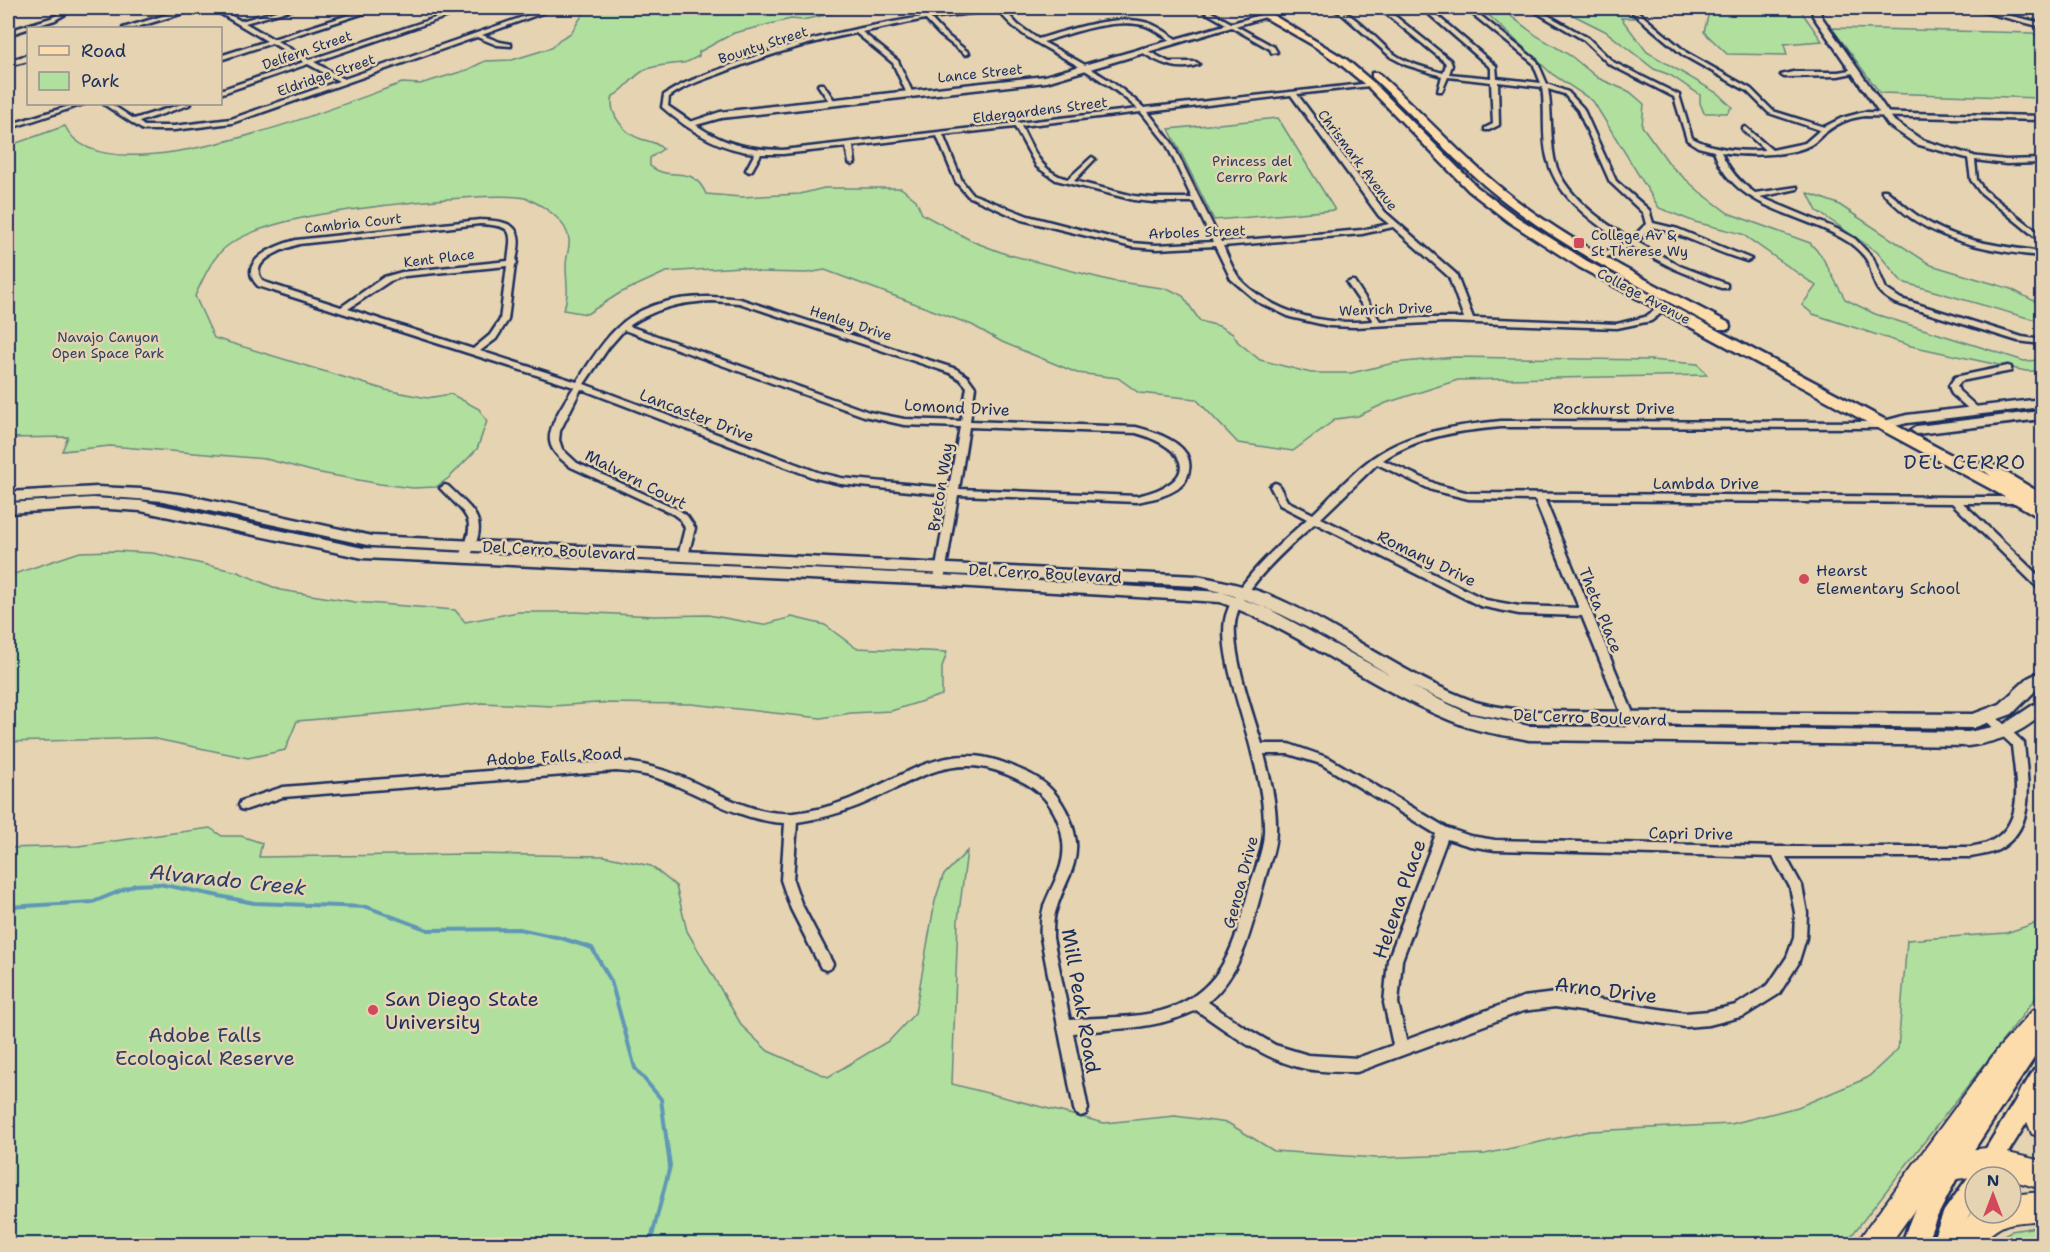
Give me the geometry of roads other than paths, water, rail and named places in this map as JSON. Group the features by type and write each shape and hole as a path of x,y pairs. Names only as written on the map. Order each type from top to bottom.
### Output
{"highway":[{"path":"1873,1245 2007,1058 2043,1019"},
{"path":"2036,1088 2043,1124"},
{"path":"1952,1166 1973,1160 1980,1165"},
{"path":"2023,1173 2043,1175"},
{"path":"2023,1208 2043,1206"},
{"path":"1963,1245 1980,1225"}],"main road":[{"name":"College Avenue","path":"1252,8 1270,11 1339,47 1384,83 1495,188 1537,219 1599,257 1891,422 2043,514"},
{"name":"College Avenue","path":"1270,11 1370,84 1450,168 1492,204 1583,264 1891,422 1917,430 2042,499"},
{"path":"1914,1245 1924,1214 1952,1166 2043,1028"},
{"path":"1988,1165 2036,1088"},
{"path":"1943,1245 1952,1219 1963,1203"}],"street":[{"path":"27,27 53,19 74,8"},
{"path":"163,18 175,8"},
{"path":"131,27 196,8"},
{"path":"141,27 207,8"},
{"path":"214,8 344,82"},
{"path":"241,23 291,8"},
{"path":"222,57 375,8"},
{"name":"Delfern Street","path":"222,91 469,8"},
{"name":"Eldridge Street","path":"108,105 143,128 221,123 553,8"},
{"name":"Bounty Street","path":"679,87 768,54 856,30 926,17 999,8"},
{"name":"Wenrich Drive","path":"999,8 1012,24 1086,67 1144,110 1157,124 1169,143 1234,277 1247,291 1268,305 1290,315 1318,322 1359,325 1420,320 1617,326 1648,319 1665,307"},
{"path":"1201,8 1272,48 1274,52"},
{"name":"Lance Street","path":"689,124 720,116 1026,82 1057,76 1270,11 1292,8"},
{"path":"1332,8 1344,13 1399,60 1445,75 1544,85 1566,93 1581,109 1613,182 1646,212 1650,224 1645,234 1632,243 1599,257"},
{"path":"1382,8 1448,61 1449,65 1440,90"},
{"path":"1425,8 1492,65 1496,125 1487,129"},
{"path":"1468,8 1535,62 1539,69 1544,85 1551,160 1556,176 1574,200 1593,217 1632,243 1702,279 1724,286"},
{"path":"1532,8 1593,44 1611,63 1677,96 1689,139 1706,149 1717,152 1793,148 1810,143 1824,129 1853,116 1883,113 2043,118"},
{"path":"1816,8 1817,16 1883,113 1898,129 1912,138 1939,149 1971,158 2000,162 2043,161"},
{"path":"1971,8 2043,25"},
{"path":"1635,12 1685,54 1749,90 1771,112 1824,129"},
{"path":"926,17 942,34 966,53"},
{"path":"1039,41 1074,30 1137,23 1152,27 1174,40"},
{"path":"8,33 27,27"},
{"path":"856,30 896,62 910,94"},
{"path":"477,35 499,44 509,45"},
{"path":"1142,50 1164,64 1177,66 1196,64"},
{"path":"8,66 27,60"},
{"path":"1784,75 1804,73 1844,75 1856,71"},
{"name":"Eldergardens Street","path":"679,87 666,96 665,107 713,141 733,149 759,152 939,134 1370,84"},
{"path":"821,85 833,103"},
{"name":"Chrismark Avenue","path":"1293,93 1382,214 1453,276 1470,322"},
{"path":"8,127 78,105"},
{"path":"133,122 184,105"},
{"path":"1017,125 1038,166 1058,179 1134,198 1197,200"},
{"path":"1745,129 1770,151"},
{"name":"Arboles Street","path":"939,134 959,182 970,195 1025,218 1132,245 1157,247 1218,244 1362,232 1393,225"},
{"path":"849,144 852,163"},
{"path":"749,170 759,152"},
{"path":"1717,152 1722,167 1752,196 1835,231 1867,254 1873,264 1878,284 1884,292 1898,301 2021,339 2043,342"},
{"path":"1971,158 1974,180 1982,191 2043,238"},
{"path":"1069,182 1092,159"},
{"path":"1752,196 1795,188"},
{"path":"1884,191 1915,218 1943,233 1978,244 2043,254"},
{"name":"Cambria Court","path":"261,284 254,276 259,263 272,252 292,244 480,222 505,225 513,231 515,237 513,263"},
{"path":"1650,224 1671,228 1727,254 1747,260"},
{"path":"475,351 493,338 504,320 513,263"},
{"name":"Kent Place","path":"342,309 387,279 405,274 513,263"},
{"name":"Lancaster Drive","path":"261,284 579,386 818,476 841,481 954,492 1137,499"},
{"path":"1351,284 1378,323"},
{"name":"Malvern Court","path":"682,556 690,528 684,518 676,512 574,465 555,444 554,439 559,420 579,386 614,335 634,319 654,308 679,301 720,298 740,301"},
{"name":"Henley Drive","path":"740,301 953,371"},
{"name":"Lomond Drive","path":"624,327 867,414 904,422 1136,430 1160,436 1173,443 1182,454 1187,467 1173,489 1154,497 1137,499"},
{"path":"1975,410 1954,392 1953,386 1958,380 2008,369"},
{"name":"Breton Way","path":"940,574 971,387 964,378 953,371"},
{"name":"Rockhurst Drive","path":"1240,596 1313,519 1376,459 1402,445 1430,435 1462,428 1501,424 1891,422 2043,403"},
{"path":"1917,430 2043,415"},
{"name":"Lambda Drive","path":"1376,459 1451,493 1469,496 2042,499"},
{"name":"Romany Drive","path":"1275,486 1283,503 1484,603 1518,610 1585,612"},
{"path":"445,488 475,519 477,532 468,551"},
{"name":"Del Cerro Boulevard","path":"8,497 102,492 152,495 185,500 372,541 468,551 940,574"},
{"name":"Theta Place","path":"1539,497 1636,735"},
{"path":"1954,500 2043,585"},
{"name":"Del Cerro Boulevard","path":"8,508 93,503 141,506 363,553 468,551 682,556 1240,596 1270,601 1435,691 1470,706 1526,717 1957,722 1989,717 2006,708 2034,682 2043,677"},
{"name":"Del Cerro Boulevard","path":"1240,596 1262,612 1428,703 1466,720 1529,733 1968,739 2007,731 2025,722 2043,705"},
{"name":"Genoa Drive","path":"1064,1027 1158,1018 1180,1011 1197,1002 1220,982 1236,957 1270,835 1268,795 1232,650 1230,621 1240,596"},
{"name":"Capri Drive","path":"1257,748 1289,749 1325,761 1443,832 1470,842 1495,846 1776,852 1971,852 1994,846 2017,827 2022,808 2018,743 1989,717"},
{"name":"Adobe Falls Road","path":"245,805 283,792 616,766 639,768 661,774 744,812 791,818 825,813 943,763 966,760 991,762 1014,769 1042,786 1061,812 1068,832 1070,853 1068,866"},
{"path":"791,818 787,880 795,905 826,964"},
{"name":"Helena Place","path":"1401,1050 1391,1003 1395,960 1443,832"},
{"name":"Arno Drive","path":"1197,1002 1244,1036 1278,1055 1303,1063 1328,1066 1358,1065 1522,1004 1555,1000 1686,1020 1709,1018 1739,1011 1774,989 1793,960 1800,938 1801,913 1796,886 1776,852"},
{"name":"Mill Peak Road","path":"1068,866 1048,915 1047,938 1081,1109"}],"waterway":[{"name":"Alvarado Creek","path":"8,907 93,902 135,885 159,884 254,903 367,907 428,930 519,929 561,938 592,948 611,981 635,1068 661,1099 670,1166 650,1244"}],"place":[{"name":"College Av & St Therese Wy","path":"1579,243"},
{"name":"Hearst Elementary School","path":"1804,579"},
{"name":"San Diego State University","path":"373,1010"}],"district":[{"name":"DEL CERRO","path":"1965,462"}],"park label":[{"name":"Princess del Cerro Park","path":"1252,170"},
{"name":"Navajo Canyon Open Space Park","path":"108,346"},
{"name":"Adobe Falls Ecological Reserve","path":"205,1046"}]}
